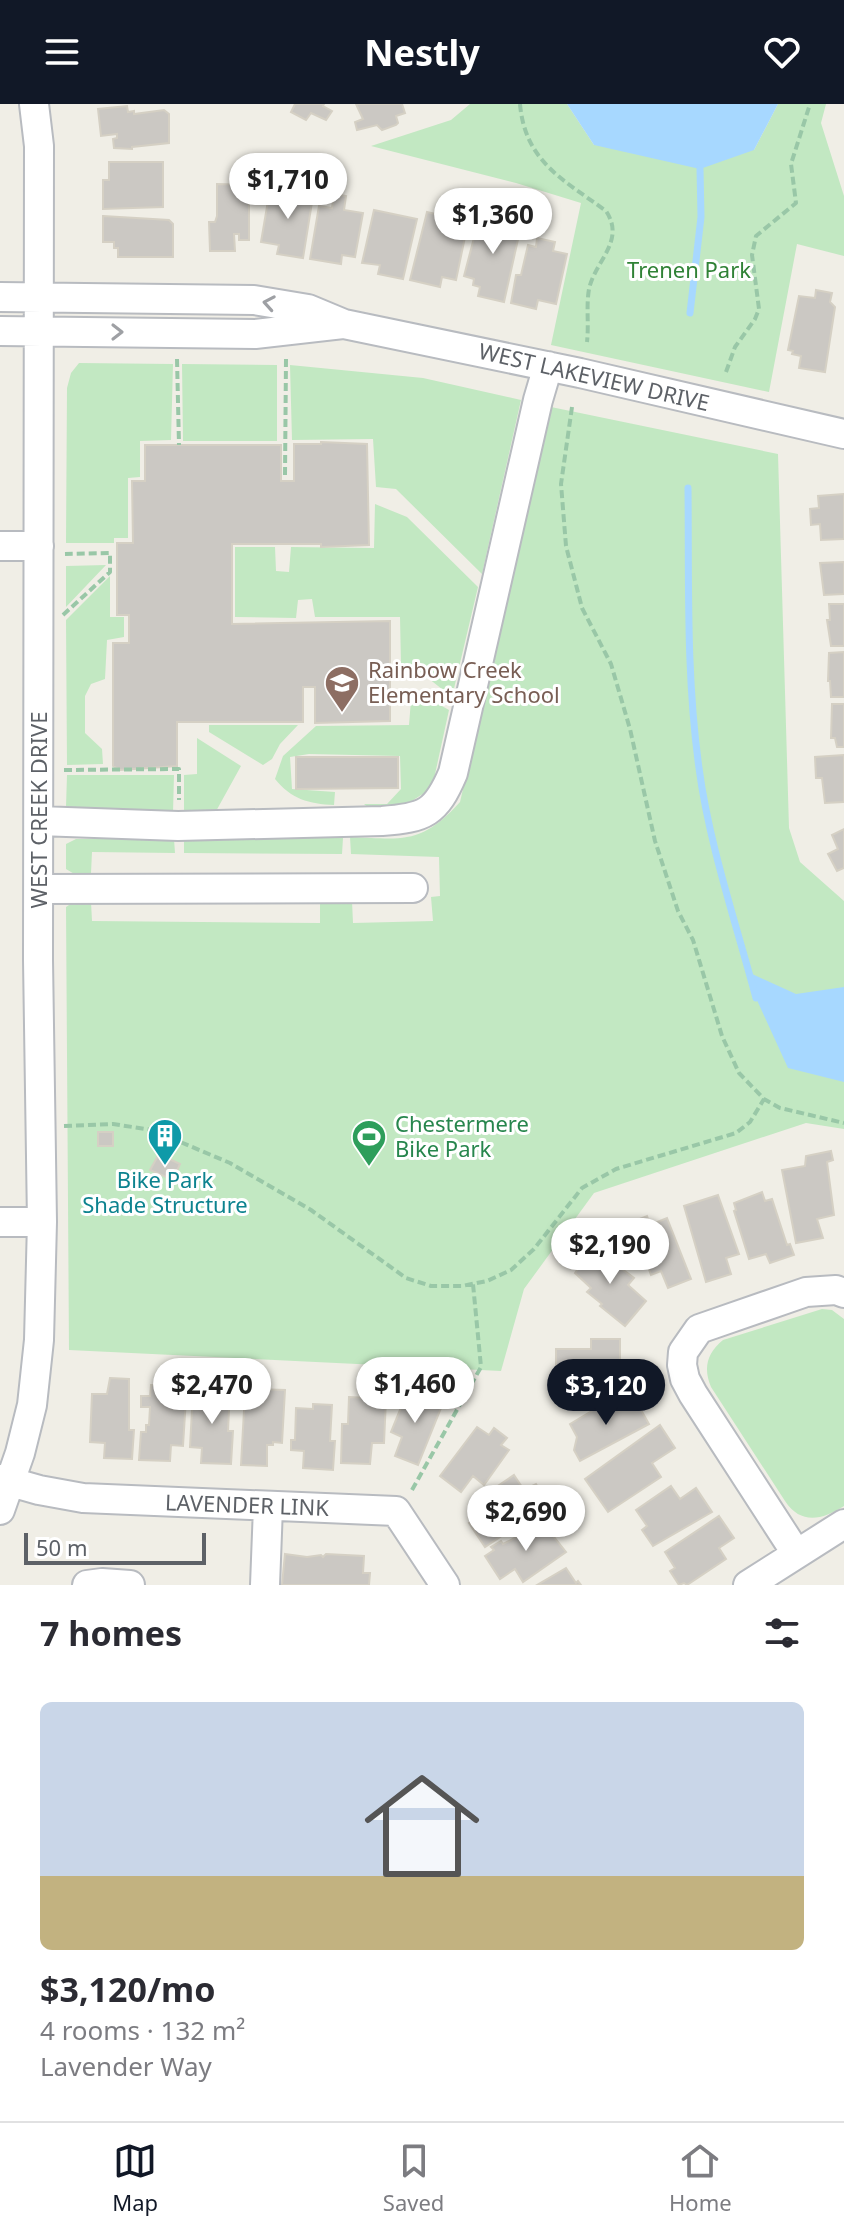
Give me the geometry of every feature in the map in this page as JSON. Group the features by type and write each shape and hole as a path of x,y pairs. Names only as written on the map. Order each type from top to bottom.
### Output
{"street":[{"name":"WEST CREEK DRIVE","path":"0,1510 5,1481 32,1405 39,1340 42,1222 39,821 51,550 39,332 39,146 34,104"},
{"name":"WEST LAKEVIEW DRIVE","path":"0,297 254,300 308,309 344,324 548,366 844,434"},
{"name":"WEST LAKEVIEW DRIVE","path":"0,331 255,334 344,324"},
{"path":"39,821 178,826 414,819 442,799 453,773 548,366"},
{"path":"0,546 51,550"},
{"path":"39,889 413,888"},
{"path":"0,1222 42,1222"},
{"path":"796,1553 693,1394 685,1379 683,1352 699,1329 714,1323 806,1292 836,1290 844,1293"},
{"name":"LAVENDER LINK","path":"5,1481 83,1498 396,1511 445,1585"},
{"path":"265,1585 268,1507"},
{"path":"748,1585 844,1524"},
{"path":"87,1585 130,1585"}],"path":[{"path":"520,104 525,130 539,159 606,211 612,220 611,243 588,292 587,342"},
{"path":"726,372 735,347 759,309 752,255 756,236 796,203 791,164 810,104"},
{"path":"177,357 179,445"},
{"path":"285,475 286,359"},
{"path":"572,407 561,484 566,546 582,608 611,664 630,729 655,841 678,911 693,940 722,1036 739,1073 764,1099 780,1108 844,1123"},
{"path":"51,550 110,553 110,572 63,615"},
{"path":"64,770 179,769 178,826"},
{"path":"62,1126 113,1124 152,1130 230,1163 311,1210 406,1278 431,1286 473,1284 511,1270 534,1249 582,1188 616,1169 736,1133 750,1122 764,1099"},
{"path":"412,1490 481,1367 473,1284"}],"green space":[{"name":"Trenen Park","path":"470,104 567,104 594,145 754,150 778,104 826,104 821,123 844,196 844,256 797,244 769,392 551,345 581,203 371,146 451,120"},
{"path":"79,363 173,364 171,440 140,441 140,477 128,478 128,538 114,538 114,543 66,543 67,388 71,373"},
{"path":"182,364 277,365 277,441 183,441"},
{"path":"290,365 423,378 521,400 482,574 396,489 376,487 373,439 292,440"},
{"path":"551,407 778,454 789,828 800,862 844,901 844,1129 806,1123 594,1193 524,1289 501,1371 69,1350 66,907 78,899 91,902 92,921 320,923 320,902 352,901 353,923 433,921 431,897 440,896 439,857 351,854 350,837 411,836 434,826 460,802"},
{"path":"375,504 407,517 478,587 452,697 414,667 401,665 400,617 315,617 312,599 298,600 296,618 235,617 235,547 275,547 276,571 289,572 291,547 374,548"},
{"path":"106,565 66,607 66,566"},
{"path":"110,576 110,617 124,617 124,637 107,640 105,679 91,684 85,696 85,733 102,749 103,764 67,765 66,620"},
{"path":"417,692 449,710 432,788 404,806 370,809 364,804 387,804 401,789 400,756 309,754 290,757 292,789 335,792 334,805 301,799 275,779 283,756 316,726 409,725 411,700"},
{"path":"209,725 298,725 280,744 272,759 263,765 209,732"},
{"path":"197,738 241,766 215,813 184,813 184,775 197,774"},
{"path":"67,775 174,775 173,813 76,812 66,807"},
{"path":"184,838 343,838 342,854 184,853"},
{"path":"76,839 174,839 175,853 92,852 91,873 76,875 66,869 66,844"},
{"path":"822,1309 832,1310 844,1319 844,1506 812,1518 798,1514 785,1501 711,1387 707,1367 713,1350 723,1340"}],"water":[{"path":"567,104 778,104 754,150 700,169 594,145"},
{"path":"750,973 796,994 844,987 844,1082 788,1068 756,998"}],"building":[{"path":"295,104 324,104 332,111 326,120 311,113 306,120 291,112"},
{"path":"356,104 402,104 405,113 396,116 396,125 382,130 377,125 357,130 355,122 363,119"},
{"path":"127,106 128,112 134,111 134,114 164,110 169,114 169,143 132,149 114,148 113,139 117,138 117,134 101,136 98,109"},
{"path":"109,162 163,162 163,207 103,209 103,180 109,180"},
{"path":"217,184 249,185 249,240 239,240 239,234 234,234 235,251 210,251 209,222 215,222 217,216"},
{"path":"270,189 302,189 301,194 313,196 303,258 277,254 279,245 261,242"},
{"path":"334,194 346,196 344,210 363,213 355,257 342,255 341,264 310,259 319,206 332,208"},
{"path":"374,210 417,219 403,279 378,274 380,265 362,263"},
{"path":"481,211 507,217 504,222 521,226 504,302 478,296 480,287 473,285 474,279 464,276"},
{"path":"427,212 452,218 448,233 465,237 456,280 442,277 440,287 410,280"},
{"path":"103,216 169,220 173,224 173,257 118,257 114,242 103,242"},
{"path":"537,238 555,242 553,251 567,254 556,304 538,300 536,309 511,303 516,275 521,275 528,245 536,247"},
{"path":"816,290 832,293 830,302 835,307 825,372 799,368 801,356 788,350 799,296 815,298"},
{"path":"294,444 367,444 369,545 232,544 232,624 390,621 390,721 315,723 315,687 303,687 303,722 177,722 177,766 120,770 113,766 113,643 129,643 129,615 117,615 117,543 133,543 132,481 145,481 145,445 281,445 281,481 294,481"},
{"path":"844,494 844,539 821,540 820,524 811,525 810,509 819,508 818,496"},
{"path":"844,562 844,594 824,595 820,563"},
{"path":"829,604 844,604 844,646 831,646 827,620 830,620"},
{"path":"844,652 844,697 831,697 829,653"},
{"path":"832,704 844,704 844,747 837,747 835,738 831,738"},
{"path":"844,755 844,802 825,803 822,778 816,778 815,757"},
{"path":"296,757 398,757 398,788 296,789"},
{"path":"844,829 844,868 837,871 828,854 838,849 832,835"},
{"path":"98,1132 113,1132 113,1146 98,1146"},
{"path":"831,1151 833,1160 827,1162 834,1215 817,1219 823,1238 796,1243 782,1170 805,1166 806,1156"},
{"name":"Bike Park Shade Structure","path":"159,1154 180,1164 173,1180 150,1170"},
{"path":"762,1192 765,1201 772,1199 787,1245 790,1244 794,1255 770,1263 766,1254 749,1259 734,1211 734,1203"},
{"path":"718,1195 739,1254 726,1258 731,1274 706,1282 684,1206"},
{"path":"647,1216 650,1225 667,1218 691,1279 668,1288 661,1271 651,1275 632,1222"},
{"path":"593,1247 634,1278 628,1285 646,1301 625,1326 600,1306 602,1304 587,1292 591,1288 575,1273"},
{"path":"591,1339 620,1339 620,1368 601,1367 601,1389 556,1389 556,1349 591,1349"},
{"path":"110,1378 129,1379 129,1430 134,1430 132,1459 104,1458 105,1443 90,1442 92,1394 107,1394"},
{"path":"151,1385 171,1387 170,1398 186,1398 183,1446 171,1445 170,1461 139,1460 141,1432 146,1432 146,1425 149,1425 150,1407 141,1407 141,1396 150,1396"},
{"path":"212,1387 230,1388 228,1431 233,1431 231,1464 201,1463 202,1448 190,1447 193,1391 211,1392"},
{"path":"255,1389 285,1390 282,1443 267,1445 267,1466 241,1465 245,1392 255,1392"},
{"path":"408,1390 443,1403 418,1465 395,1456 402,1437 391,1432"},
{"path":"349,1397 386,1399 384,1443 372,1443 370,1464 341,1463 342,1424 348,1424"},
{"path":"612,1399 619,1411 636,1401 649,1424 580,1461 574,1450 577,1437 570,1424"},
{"path":"313,1404 332,1405 330,1441 335,1441 333,1470 303,1468 304,1451 291,1450 291,1440 295,1440 296,1408 313,1409"},
{"path":"660,1425 675,1448 652,1463 661,1477 608,1512 585,1479"},
{"path":"477,1427 489,1435 494,1428 507,1438 501,1445 509,1450 484,1485 473,1476 461,1492 440,1476"},
{"path":"514,1475 524,1490 536,1484 545,1499 540,1502 542,1507 535,1508 506,1527 509,1531 485,1547 469,1523 481,1515 474,1502"},
{"path":"671,1486 680,1499 696,1488 712,1512 653,1546 642,1530 647,1526 636,1510"},
{"path":"719,1516 734,1538 719,1548 726,1559 687,1585 679,1585 670,1571 675,1568 665,1552"},
{"path":"542,1522 566,1552 523,1582 515,1569 500,1579 485,1556 494,1550 491,1547 501,1541 503,1544"},
{"path":"285,1554 307,1557 323,1557 326,1554 364,1556 363,1573 370,1573 369,1585 282,1585"},
{"path":"566,1568 576,1583 578,1581 581,1585 537,1585"}],"waterway":[{"path":"690,313 701,217 700,169"},
{"path":"688,488 690,663 699,768 716,854 756,998"}],"place":[{"name":"Rainbow Creek Elementary School","path":"342,714"},
{"name":"Bike Park Shade Structure","path":"165,1167"},
{"name":"Chestermere Bike Park","path":"369,1168"}]}
